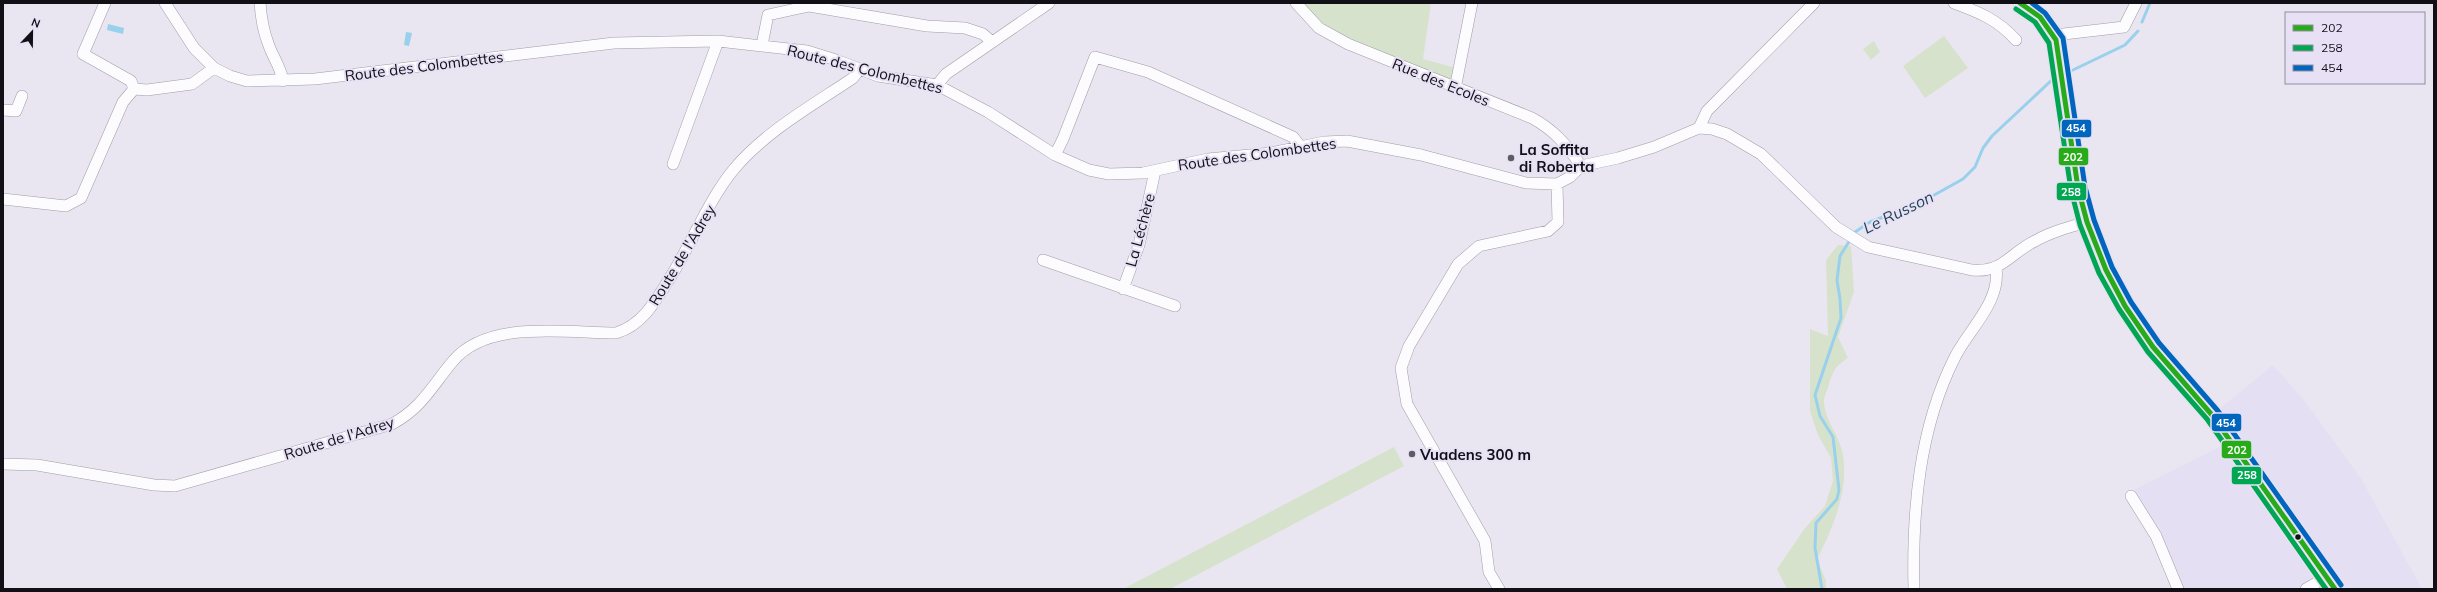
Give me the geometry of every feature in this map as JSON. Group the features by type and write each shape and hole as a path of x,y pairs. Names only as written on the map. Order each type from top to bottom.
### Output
{"main road":[{"path":"2020,3 2040,17 2054,35 2061,63 2078,188 2087,222 2106,270 2129,312 2153,347 2212,415 2328,576 2335,589"}],"street":[{"path":"105,3 83,54 131,81 134,89"},
{"name":"Route des Colombettes","path":"165,3 194,48 214,68 230,76 247,81 283,81 323,78 591,45 718,41 807,51 878,76 937,85 988,112 1055,155 1076,166 1096,172 1124,175 1155,171 1197,161 1271,153 1324,142 1347,141 1372,144 1526,183 1557,184"},
{"path":"260,3 261,18 268,44 282,74 283,81"},
{"path":"937,85 946,74 1049,3"},
{"name":"Rue des Ecoles","path":"1296,3 1319,28 1348,44 1455,89 1532,118 1550,128 1568,147 1581,166"},
{"path":"1455,89 1472,3"},
{"path":"1699,128 1707,111 1814,3"},
{"path":"1954,3 1986,14 2006,29 2016,40"},
{"path":"2054,35 2124,27 2136,3"},
{"path":"762,45 768,15 808,6 927,26 965,28 983,34 992,42"},
{"path":"672,164 718,41"},
{"path":"1055,155 1064,139 1095,57 1148,72 1293,137 1300,146"},
{"path":"134,89 147,90 192,84 214,68"},
{"name":"Route de l'Adrey","path":"3,464 44,466 154,485 184,484 233,468 392,424 407,415 427,397 461,353 485,340 521,331 609,333 625,331 633,326 654,304 734,169 790,121 853,78 859,70"},
{"path":"3,199 66,206 82,198 123,102 134,89"},
{"path":"3,110 16,111 22,96"},
{"path":"1499,589 1489,572 1485,541 1407,404 1401,368 1409,346 1458,264 1479,246 1548,231 1558,222 1557,184 1570,177 1581,166 1618,158 1654,147 1699,128 1727,134 1760,154 1846,234 1858,242 1884,252 1972,270 1996,268 2036,240 2066,227 2087,222"},
{"name":"La Léchère","path":"1124,289 1139,245 1155,171"},
{"path":"1044,260 1175,306"},
{"path":"1914,589 1913,539 1928,429 1949,369 1993,295 1997,280 1996,268"},
{"path":"2131,496 2156,536 2178,589"},
{"path":"2306,589 2328,576"}],"shaded area":[{"path":"2273,365 2304,400 2362,480 2422,589 2335,589 2328,577 2306,589 2178,589 2131,496 2133,490 2231,441 2212,415"}],"green space":[{"path":"1301,3 1431,3 1423,59 1456,68 1451,82 1331,31"},
{"path":"1944,36 1968,68 1925,98 1903,66"},
{"path":"1874,41 1880,52 1871,60 1863,49"},
{"path":"1838,245 1851,246 1854,292 1838,337 1848,358 1838,366 1834,372 1824,401 1827,416 1838,439 1843,455 1843,489 1833,525 1817,559 1826,581 1826,589 1787,589 1777,569 1805,528 1825,506 1833,481 1831,458 1818,435 1810,411 1810,329 1828,336 1826,260"},
{"path":"1394,447 1404,466 1170,589 1123,589"}],"water":[{"path":"108,24 124,28 123,34 107,30"},
{"path":"406,32 412,33 409,46 404,45"}],"waterway":[{"name":"Le Russon","path":"2142,22 2150,3"},
{"name":"Le Russon","path":"2073,70 2125,45 2138,31"},
{"name":"Le Russon","path":"1822,589 1815,548 1816,523 1837,499 1839,490 1833,437 1820,416 1815,395 1841,318 1837,280 1840,256 1855,232 1870,222 1918,204 1963,179 1975,167 1983,148 1992,136 2054,78"}],"transit line":[{"name":"202","path":"2020,3 2040,17 2056,40 2078,188 2087,222 2106,270 2125,306 2153,347 2212,415 2335,589"},
{"name":"454","path":"2032,3 2045,13 2063,38 2085,187 2094,220 2112,267 2131,302 2159,343 2218,411 2341,585"},
{"name":"258","path":"2016,9 2035,22 2049,43 2071,190 2080,225 2099,273 2119,309 2148,352 2207,419 2326,589"}],"place":[{"name":"La Soffita di Roberta","path":"1511,158"},
{"name":"Vuadens 300 m","path":"1412,454"}]}
